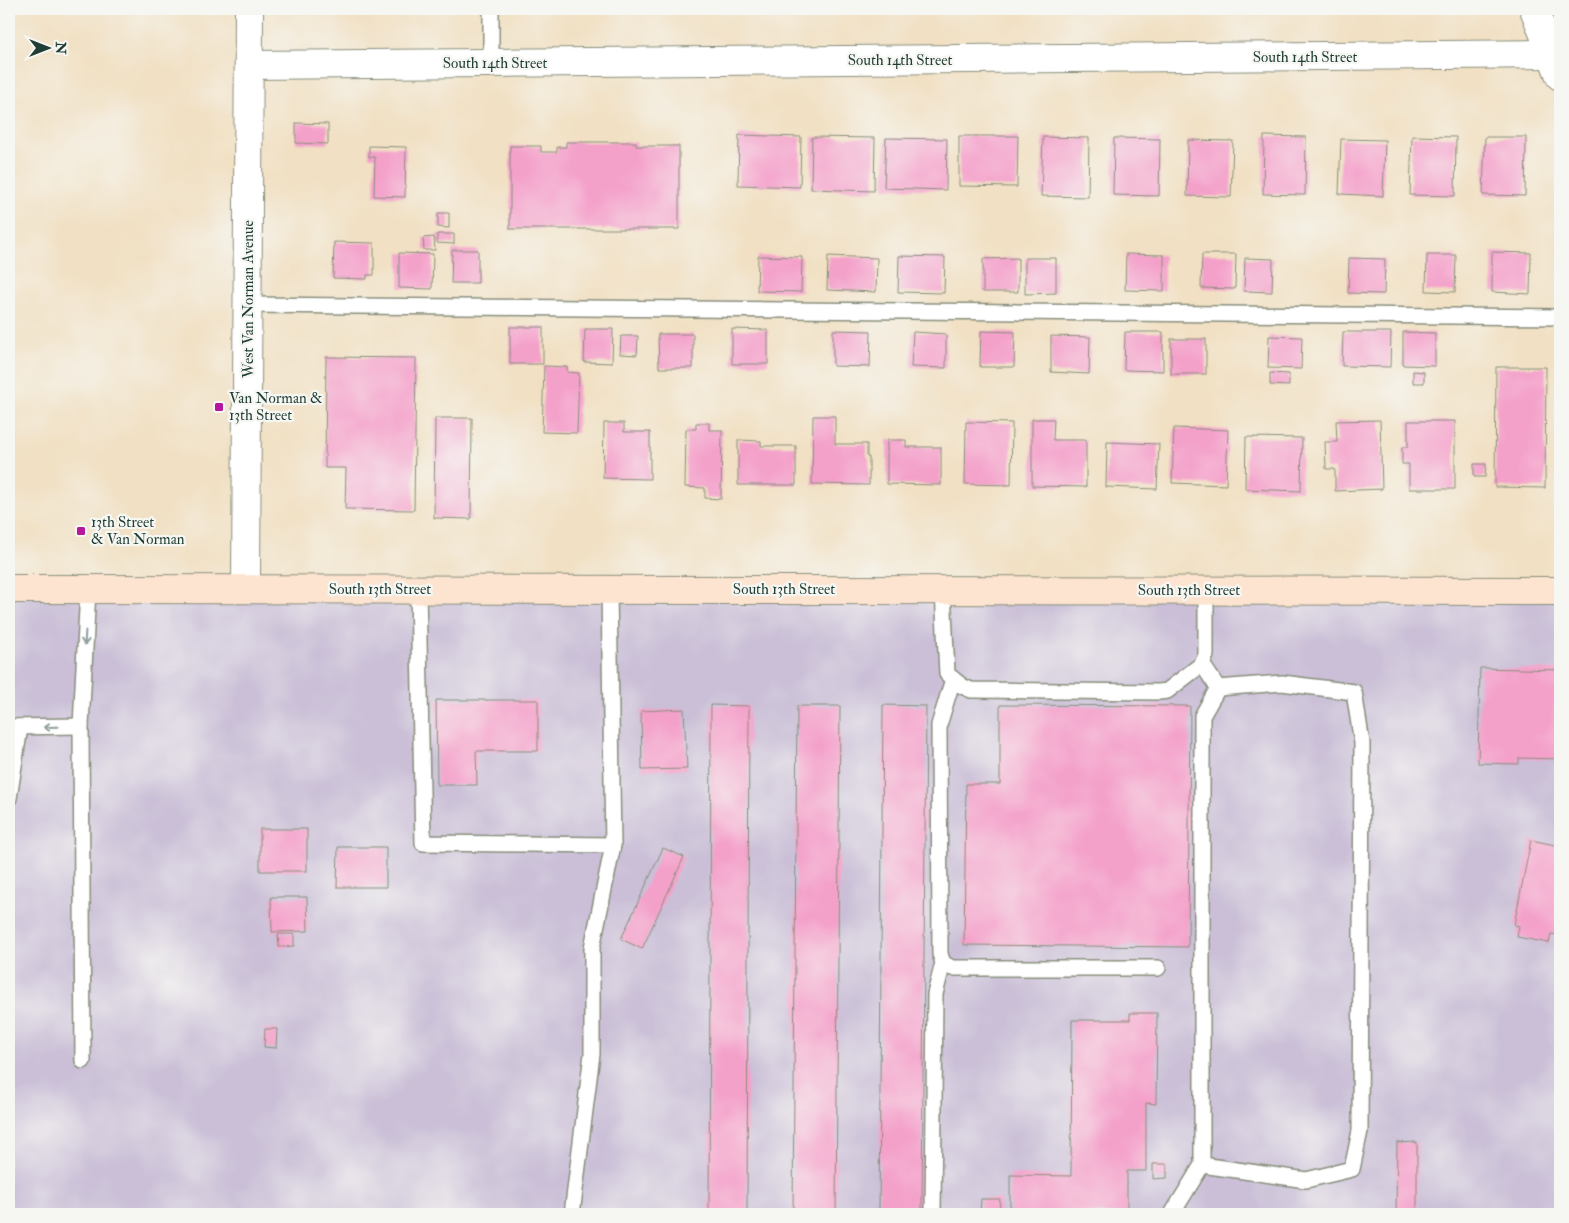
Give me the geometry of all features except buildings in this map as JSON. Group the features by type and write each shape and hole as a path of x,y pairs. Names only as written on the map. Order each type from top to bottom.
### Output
{"street":[{"name":"West Van Norman Avenue","path":"246,588 249,9"},
{"path":"1534,9 1556,65"},
{"name":"South 14th Street","path":"249,66 1516,55 1556,65"},
{"name":"South 13th Street","path":"9,589 418,588 1560,591"}],"lane":[{"path":"491,63 492,9"},
{"path":"248,305 1560,317"},
{"path":"418,588 423,844 613,845"},
{"path":"83,1061 81,726 88,589"},
{"path":"572,1214 592,1054 592,948 613,845 609,589"},
{"path":"943,590 947,674 962,686 971,690 1159,692 1167,691 1202,664 1206,655 1206,590"},
{"path":"1202,664 1218,688"},
{"path":"934,1214 935,994 943,963 940,954 939,725 953,679"},
{"path":"1202,1165 1306,1180 1352,1169 1360,1132 1362,743 1354,692 1282,683 1218,688"},
{"path":"1172,1214 1202,1165 1202,716 1218,688"},
{"path":"9,798 15,727 81,726"},
{"path":"943,963 952,968 1158,968"}],"shaded area":[{"path":"9,589 1560,591 1560,1214 9,1214"}],"place":[{"name":"Van Norman & 13th Street","path":"219,407"},
{"name":"13th Street & Van Norman","path":"81,531"}]}
